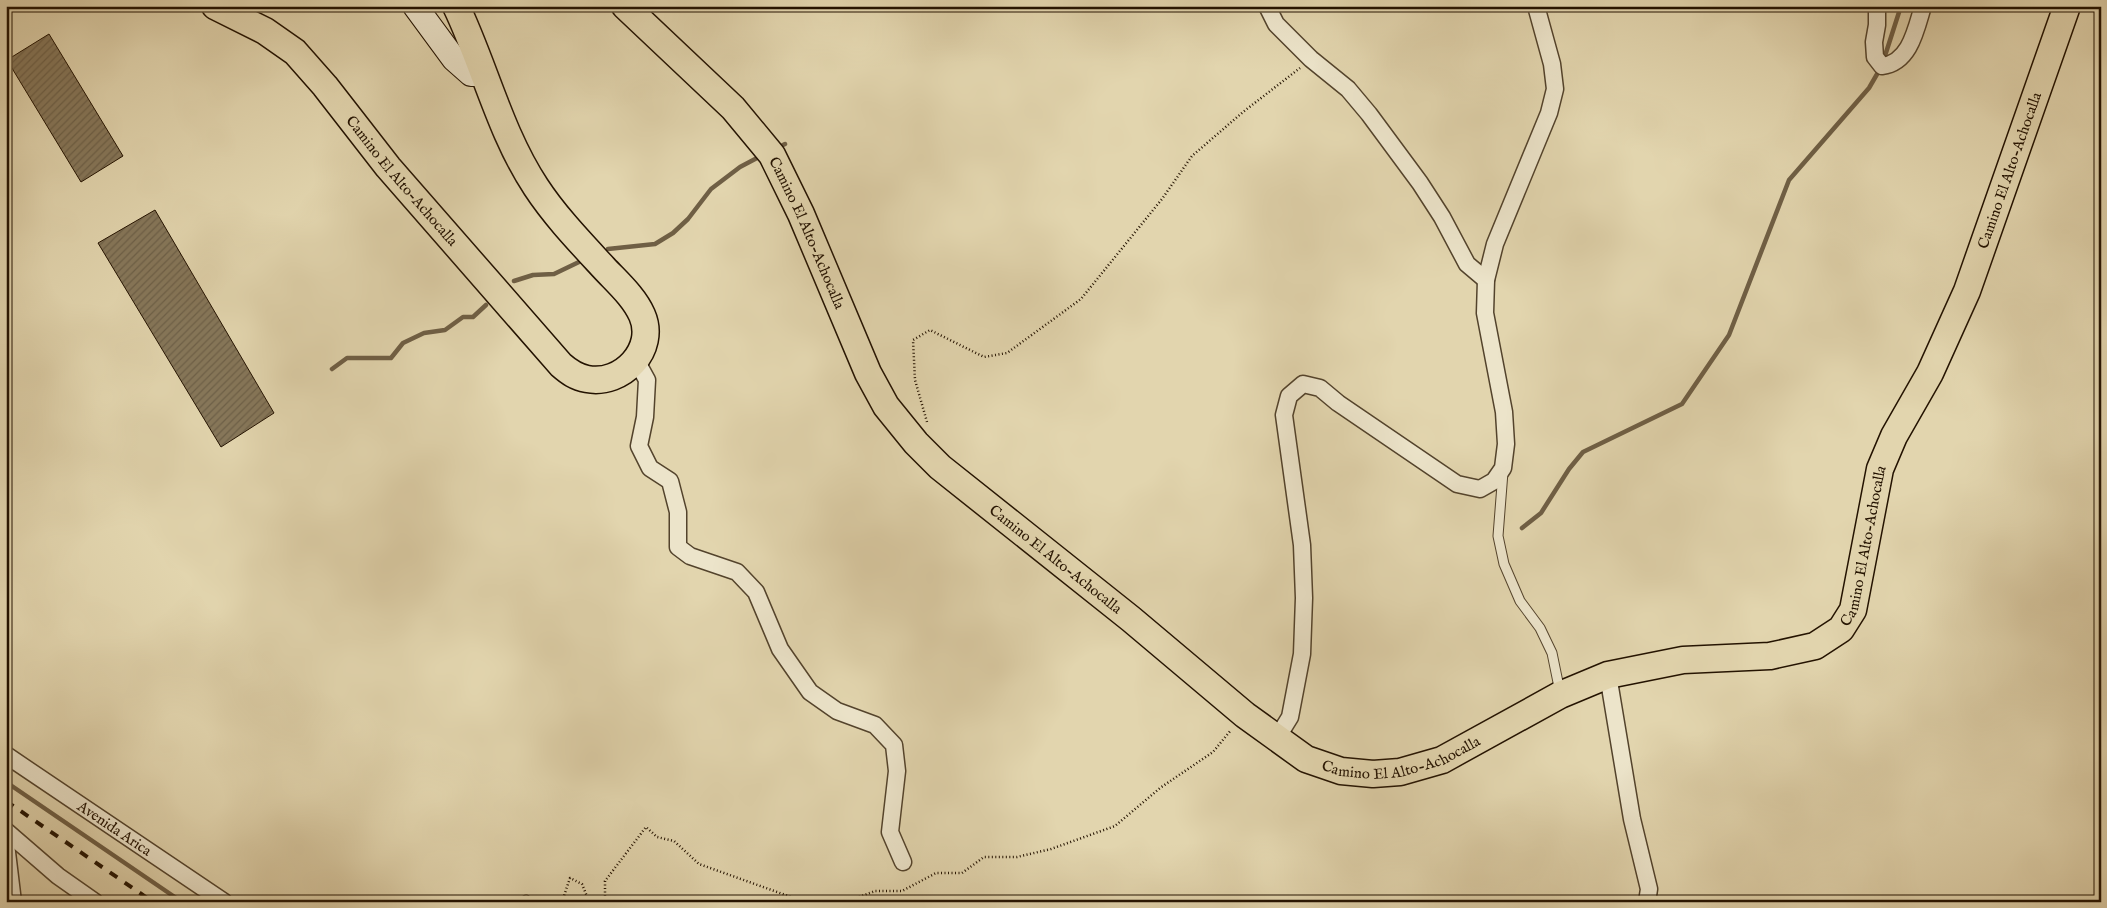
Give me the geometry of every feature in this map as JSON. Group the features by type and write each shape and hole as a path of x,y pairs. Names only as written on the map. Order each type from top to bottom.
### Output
{"main road":[{"name":"Camino El Alto-Achocalla","path":"215,6 265,30 295,52 325,86 388,167 560,365 574,375 589,380 607,379 622,373 636,360"},
{"path":"415,6 454,59 471,74 482,74"},
{"path":"456,6 468,31 482,74 520,159 536,187 575,236 634,300 643,316 646,331 644,346 636,360"},
{"name":"Camino El Alto-Achocalla","path":"625,6 733,108 772,155 801,214 868,372 886,406 916,443 940,467 1131,619 1245,716 1306,758 1341,771 1373,774 1400,772 1442,760 1560,695 1608,675 1683,660 1770,656 1814,646 1841,629 1853,610 1880,469 1894,436 1930,373 1968,291 2067,6"}],"street":[{"path":"1266,6 1276,24 1311,59 1348,89 1369,114 1420,183 1442,217 1467,264 1486,280"},
{"path":"1277,738 1290,717 1302,654 1304,598 1302,545 1284,415 1289,396 1303,384 1320,388 1367,423 1457,484 1480,488 1494,481 1503,468 1506,444 1504,412 1485,313 1486,280 1495,244 1549,113 1555,89 1552,64 1536,6"},
{"path":"1877,6 1877,25 1874,42 1875,57 1882,66 1892,65 1909,49 1923,6"},
{"path":"636,360 647,380 645,416 639,446 650,468 670,481 678,512 678,548 690,556 737,572 756,592 780,649 810,692 837,711 875,725 894,745 897,771 890,832 903,862"},
{"path":"1608,675 1632,819 1648,889 1647,902"},
{"name":"Avenida Arica","path":"6,755 224,902"},
{"path":"6,831 58,876 95,902"},
{"path":"6,844 13,902"}],"lane":[{"path":"1503,468 1498,536 1504,564 1520,601 1540,628 1552,654 1560,695"}],"path":[{"path":"927,424 915,380 913,340 930,330 984,357 1007,352 1081,299 1162,199 1192,156 1243,112 1311,59"},
{"path":"846,902 875,891 902,891 936,873 962,873 984,857 1017,857 1043,851 1115,826 1160,788 1213,752 1245,716"},
{"path":"562,902 570,878 582,884 588,899 605,901 604,881 646,827 656,837 674,841 699,864 805,902"}],"building":[{"path":"49,34 123,156 81,182 7,60"},
{"path":"155,210 274,413 221,447 98,243"}],"waterway":[{"path":"1883,62 1901,6"},
{"path":"1522,528 1541,513 1569,469 1583,452 1682,404 1729,335 1789,180 1869,88 1880,69"},
{"path":"608,249 655,244 673,233 688,219 711,189 740,167 757,158"},
{"path":"514,281 533,275 554,274 579,262"},
{"path":"332,369 347,358 391,358 403,343 424,333 445,330 463,317 473,317 486,305"},
{"path":"6,782 182,902"}],"railway":[{"path":"6,801 153,902"}]}
